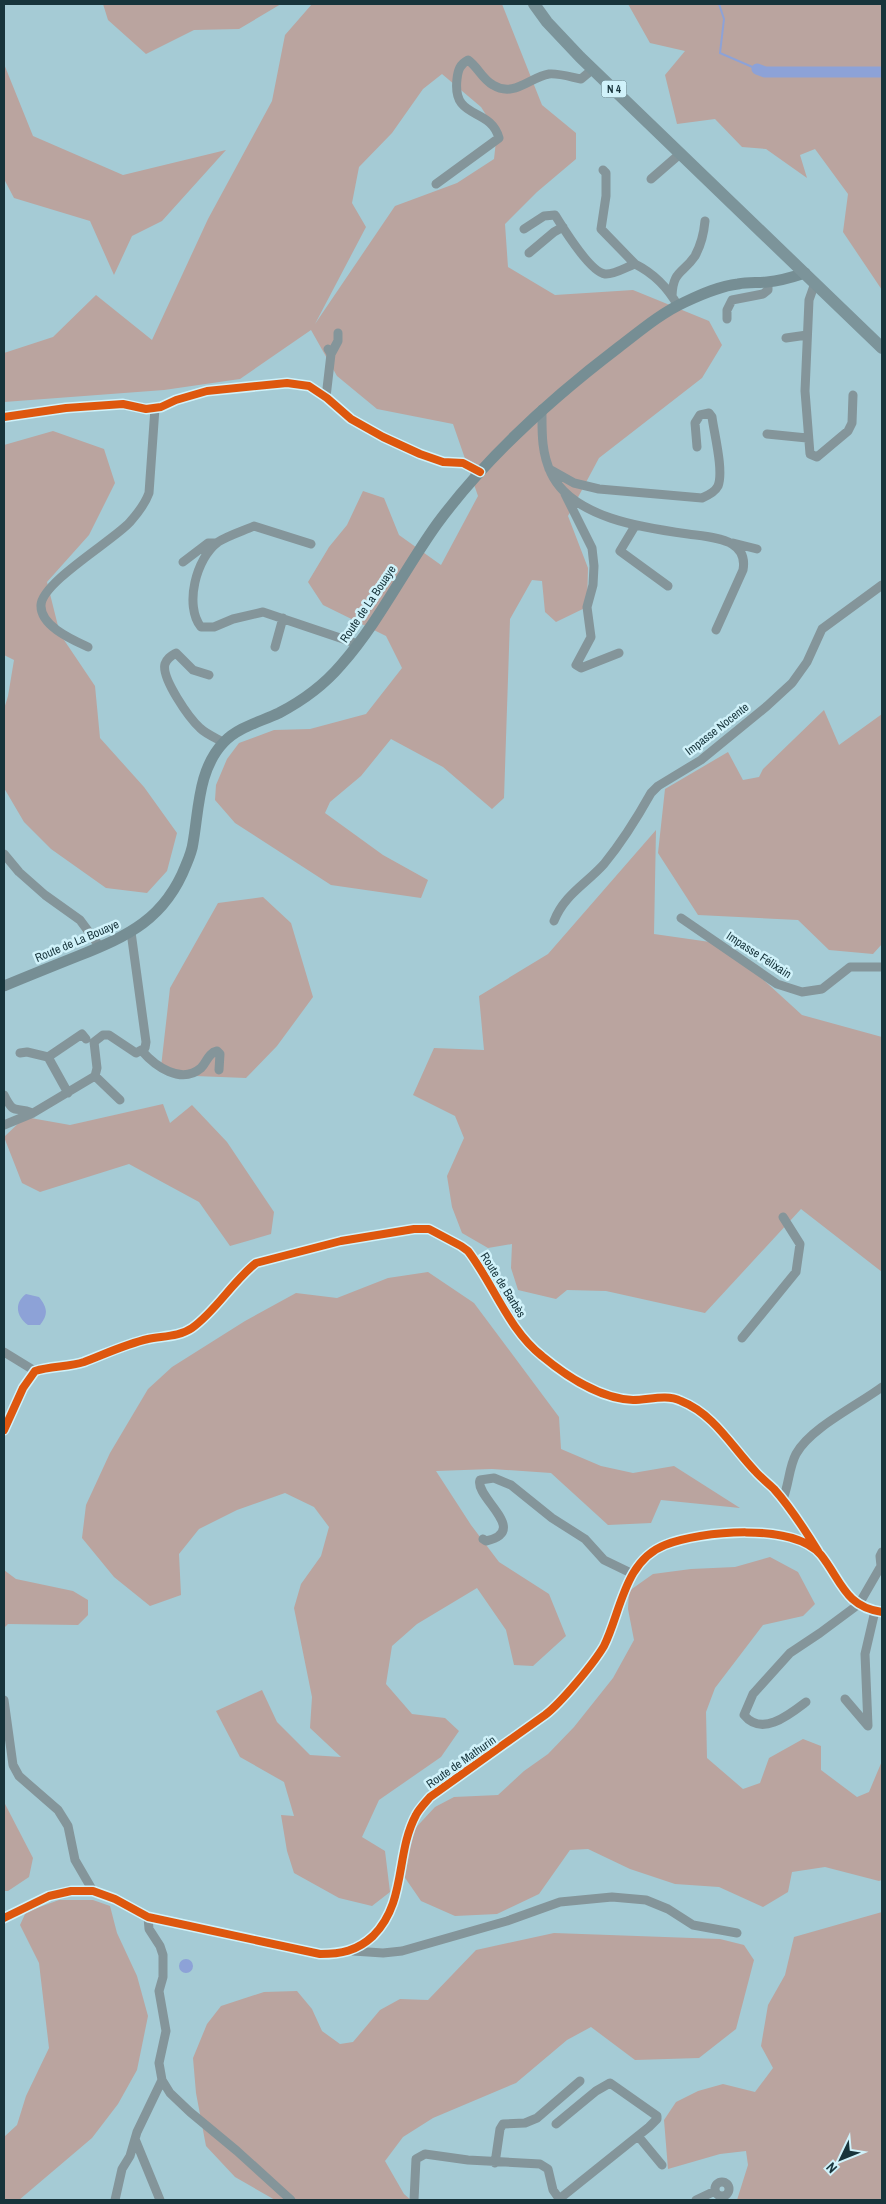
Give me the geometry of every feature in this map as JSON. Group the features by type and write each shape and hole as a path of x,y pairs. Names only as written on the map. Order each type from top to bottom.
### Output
{"highway":[{"name":"N 4","path":"534,4 547,22 593,69 681,153 695,174 805,272 882,348"}],"main road":[{"name":"Route de La Bouaye","path":"4,986 100,947 131,932 158,912 182,876 193,846 203,778 210,761 223,742 245,727 280,712 307,696 336,671 397,590 423,544 439,522 480,472 542,409 658,318 675,301 739,283 768,282 805,272"}],"street":[{"path":"436,184 499,138 498,132 487,120 460,105 455,93 458,69 462,63 468,60 483,78 494,86 508,89 527,84 549,74 581,79 593,69"},
{"path":"651,179 681,153"},
{"path":"603,170 606,173 606,196 601,229 635,264 654,276 675,301"},
{"path":"524,229 550,214 555,215 594,270 606,274 635,264"},
{"path":"675,301 674,279 695,256 704,232 705,220"},
{"path":"528,253 563,227"},
{"path":"727,319 727,310 732,300 763,294 768,290 768,282"},
{"path":"815,283 810,293 804,391 809,422 810,454 817,457 848,432 852,423 853,395"},
{"path":"326,397 329,352 338,341 338,333"},
{"path":"786,338 807,335"},
{"path":"4,417 66,408 123,404 146,409 207,391 287,382 309,386 326,397 352,419 383,437 420,454 443,462 463,463 480,472"},
{"path":"88,647 59,633 43,614 41,606 43,598 52,587 86,556 129,523 146,500 149,493 154,408"},
{"path":"542,409 544,456 549,469 564,491 592,548 594,566 593,585 588,607 591,637 576,665 581,668 619,653"},
{"path":"549,469 574,483 599,489 702,498 709,496 719,483 720,473 712,417 709,414 700,415 695,423 697,447"},
{"path":"767,434 808,438"},
{"path":"564,491 576,501 600,513 634,526 757,548"},
{"path":"183,562 208,543 217,543 254,526 311,544"},
{"path":"634,526 620,551 668,586"},
{"path":"716,630 738,581 744,562 742,553 729,542"},
{"path":"217,543 202,563 194,582 192,608 195,620 201,627 214,627 233,619 263,612 358,644"},
{"name":"Impasse Nocente","path":"554,921 559,908 567,898 602,866 617,847 651,793 658,786 701,760 767,706 792,683 807,662 822,629 882,586"},
{"path":"275,648 283,618"},
{"path":"209,675 193,670 176,654 168,658 165,665 164,674 188,715 202,730 223,742"},
{"path":"4,854 19,872 45,895 80,920 100,947"},
{"name":"Impasse Félixain","path":"681,918 777,984 792,990 802,992 822,989 850,967 882,968"},
{"path":"4,1125 33,1113 95,1076 97,1068 94,1042 98,1038 109,1036 136,1053 145,1048 146,1042 131,932"},
{"path":"20,1053 27,1052 48,1057 82,1034 86,1039"},
{"path":"142,1051 154,1064 178,1074 191,1073 201,1068 210,1054 217,1051 220,1054 219,1070"},
{"path":"48,1057 68,1093"},
{"path":"95,1076 120,1100"},
{"path":"4,1095 12,1109 25,1109 33,1113"},
{"path":"742,1338 796,1272 800,1244 783,1218"},
{"name":"Route de Barbès","path":"35,1371 82,1363 147,1339 180,1334 205,1317 242,1274 256,1263 381,1233 429,1229 468,1251 510,1320 528,1344 543,1358 571,1376 606,1394 631,1400 671,1398 683,1401 714,1424 730,1440 755,1472 783,1499 820,1554"},
{"path":"4,1352 35,1371 23,1388 4,1430"},
{"path":"783,1499 789,1484 793,1460 802,1445 818,1429 882,1387"},
{"path":"483,1540 496,1539 501,1534 503,1526 500,1516 480,1490 478,1484 484,1478 494,1478 511,1485 552,1518 585,1539 604,1560 633,1574"},
{"name":"Route de Mathurin","path":"4,1918 49,1896 71,1891 93,1891 115,1899 148,1917 320,1954 336,1954 352,1950 368,1940 383,1926 394,1904 408,1836 416,1814 430,1797 539,1720 562,1699 604,1646 623,1592 633,1574 647,1556 660,1547 701,1537 766,1532 796,1539 820,1554 843,1589 859,1604 879,1611"},
{"path":"806,1702 787,1717 769,1723 754,1723 744,1715 752,1694 790,1653 859,1604 881,1566 880,1556 882,1552"},
{"path":"845,1700 868,1726 865,1654 879,1611"},
{"path":"4,1700 13,1765 18,1776 58,1810 68,1826 74,1860 93,1891"},
{"path":"352,1950 383,1953 402,1951 507,1921 560,1902 612,1897 646,1900 668,1909 693,1925 737,1933"},
{"path":"148,1917 149,1929 163,1954 163,1977 159,1991 166,2031 159,2062 162,2080 170,2093 190,2112 291,2200"},
{"path":"115,2200 122,2169 130,2156 135,2139 162,2080"},
{"path":"495,2162 500,2129 503,2124 525,2123 537,2118 580,2080"},
{"path":"414,2200 416,2160 419,2156 425,2154 495,2162 540,2164 548,2169 553,2190 559,2200 638,2136 658,2116 610,2083 596,2091 556,2124"},
{"path":"638,2136 662,2165"},
{"path":"135,2139 160,2200"},
{"path":"696,2200 715,2191"}],"shaded area":[{"path":"103,4 281,4 239,29 194,30 146,54 108,20"},
{"path":"312,4 502,4 542,105 576,133 576,159 537,192 505,224 508,267 555,295 633,290 709,321 722,345 702,378 599,458 568,516 588,568 587,607 556,622 545,612 542,581 532,580 510,619 504,798 492,809 443,767 391,739 361,776 330,802 325,813 383,855 428,880 421,898 331,885 235,823 215,800 216,785 227,759 239,743 274,730 310,729 366,714 402,668 386,636 323,605 308,582 329,547 347,525 363,491 384,498 399,535 441,565 478,496 453,424 377,409 337,376 311,330 240,379 164,390 4,402 4,353 53,337 96,295 152,340 208,219 272,101 285,35","holes":["442,74 481,107 497,132 494,159 457,183 395,206 315,324 366,227 352,203 359,167 392,133 423,89"]},
{"path":"628,4 882,4 882,290 843,232 848,194 815,149 800,155 807,178 766,149 742,147 715,119 677,124 665,75 685,51 650,43"},
{"path":"4,64 33,136 123,175 226,150 162,221 132,236 114,275 90,221 14,198 4,179"},
{"path":"53,431 104,449 115,483 89,535 47,582 60,634 95,686 100,738 144,787 177,833 167,871 147,893 106,888 51,849 24,822 4,788 4,709 14,660 4,655 4,445"},
{"path":"824,710 839,745 882,714 882,944 873,954 829,950 798,920 698,915 658,853 665,789 728,752 743,780 759,777 763,769"},
{"path":"656,830 654,934 724,944 802,1015 882,1037 882,1272 801,1209 705,1313 606,1291 567,1290 556,1299 518,1290 511,1268 512,1244 488,1248 462,1233 452,1207 447,1176 464,1138 455,1116 413,1095 434,1048 484,1050 479,996 548,954"},
{"path":"263,897 291,923 313,997 277,1046 246,1078 195,1076 161,1067 170,988 218,903"},
{"path":"163,1104 170,1123 192,1105 227,1142 274,1212 271,1234 230,1246 199,1202 129,1164 40,1192 22,1183 4,1137 25,1117 70,1125"},
{"path":"428,1272 474,1303 559,1417 561,1449 601,1466 633,1473 674,1466 740,1508 661,1500 651,1523 608,1525 551,1473 492,1469 436,1471 471,1525 499,1562 549,1594 566,1636 533,1666 514,1665 506,1630 477,1588 417,1624 392,1646 386,1684 412,1714 445,1718 459,1731 441,1757 379,1800 362,1837 385,1851 390,1892 372,1906 339,1898 294,1873 287,1851 281,1815 294,1816 284,1782 240,1757 216,1711 262,1690 277,1722 310,1755 341,1757 310,1728 312,1697 294,1608 301,1584 321,1556 329,1527 314,1507 285,1493 237,1510 199,1529 179,1554 181,1595 150,1606 114,1577 82,1538 86,1505 110,1453 148,1389 172,1367 245,1321 296,1293 337,1298 388,1278"},
{"path":"770,1557 798,1572 815,1604 803,1616 763,1625 715,1688 706,1712 707,1758 743,1789 760,1783 769,1758 803,1739 821,1746 821,1770 857,1797 869,1792 882,1761 882,1880 879,1881 825,1867 792,1872 788,1892 763,1907 719,1887 675,1884 630,1869 588,1849 570,1850 539,1894 497,1914 455,1916 421,1901 401,1872 408,1836 435,1807 454,1797 498,1795 524,1771 548,1754 574,1727 613,1678 634,1640 628,1609 629,1591 653,1574 691,1569 735,1567"},
{"path":"4,1570 16,1579 73,1591 88,1600 88,1615 78,1625 8,1624 4,1628"},
{"path":"4,1802 33,1858 29,1877 8,1891 4,1891"},
{"path":"59,1900 93,1900 110,1906 117,1933 137,1976 148,2016 137,2070 118,2104 92,2138 19,2200 4,2200 4,2137 17,2125 26,2096 49,2048 39,1963 20,1925 26,1912"},
{"path":"882,1912 882,2200 737,2200 748,2165 746,2151 720,2154 668,2169 664,2120 676,2102 698,2091 723,2084 755,2092 773,2068 761,2046 768,2005 785,1975 794,1937"},
{"path":"554,1933 720,1939 744,1945 754,1960 736,2029 699,2058 635,2060 591,2027 567,2040 516,2083 433,2118 403,2137 385,2161 404,2194 411,2200 275,2200 235,2177 206,2146 196,2093 193,2058 207,2024 221,2006 264,1992 297,1991 312,2009 322,2031 340,2044 353,2042 380,2010 400,1999 428,2000 476,1950"}],"water":[{"path":"26,1294 39,1297 44,1304 46,1314 40,1325 28,1325 19,1314 18,1305"},
{"path":"183,1959 189,1959 193,1966 189,1973 183,1973 179,1969 179,1963"}],"waterway":[{"path":"719,4 724,19 720,53 757,69"},
{"path":"757,69 765,72 882,72"}],"cycle path":[{"path":"4,417 66,408 123,404 146,409 161,407 176,400 207,391 287,383 309,386 327,398 351,419 383,437 420,454 443,462 463,463 480,472"},
{"path":"4,1430 23,1388 35,1371 78,1364 140,1341 176,1335 187,1331 201,1321 256,1263 341,1241 414,1229 429,1229 468,1251 520,1333 542,1356 562,1371 584,1385 609,1396 633,1400 675,1399 703,1414 722,1432 757,1474 780,1496 798,1519 818,1551"},
{"path":"4,1918 49,1896 71,1891 93,1891 115,1899 148,1917 320,1954 348,1951 367,1941 384,1923 396,1893 410,1830 420,1808 430,1797 545,1715 568,1692 604,1646 632,1575 651,1553 665,1545 681,1540 723,1533 746,1532 790,1538 808,1545 821,1555 845,1591 852,1598 870,1609 882,1612"}]}
